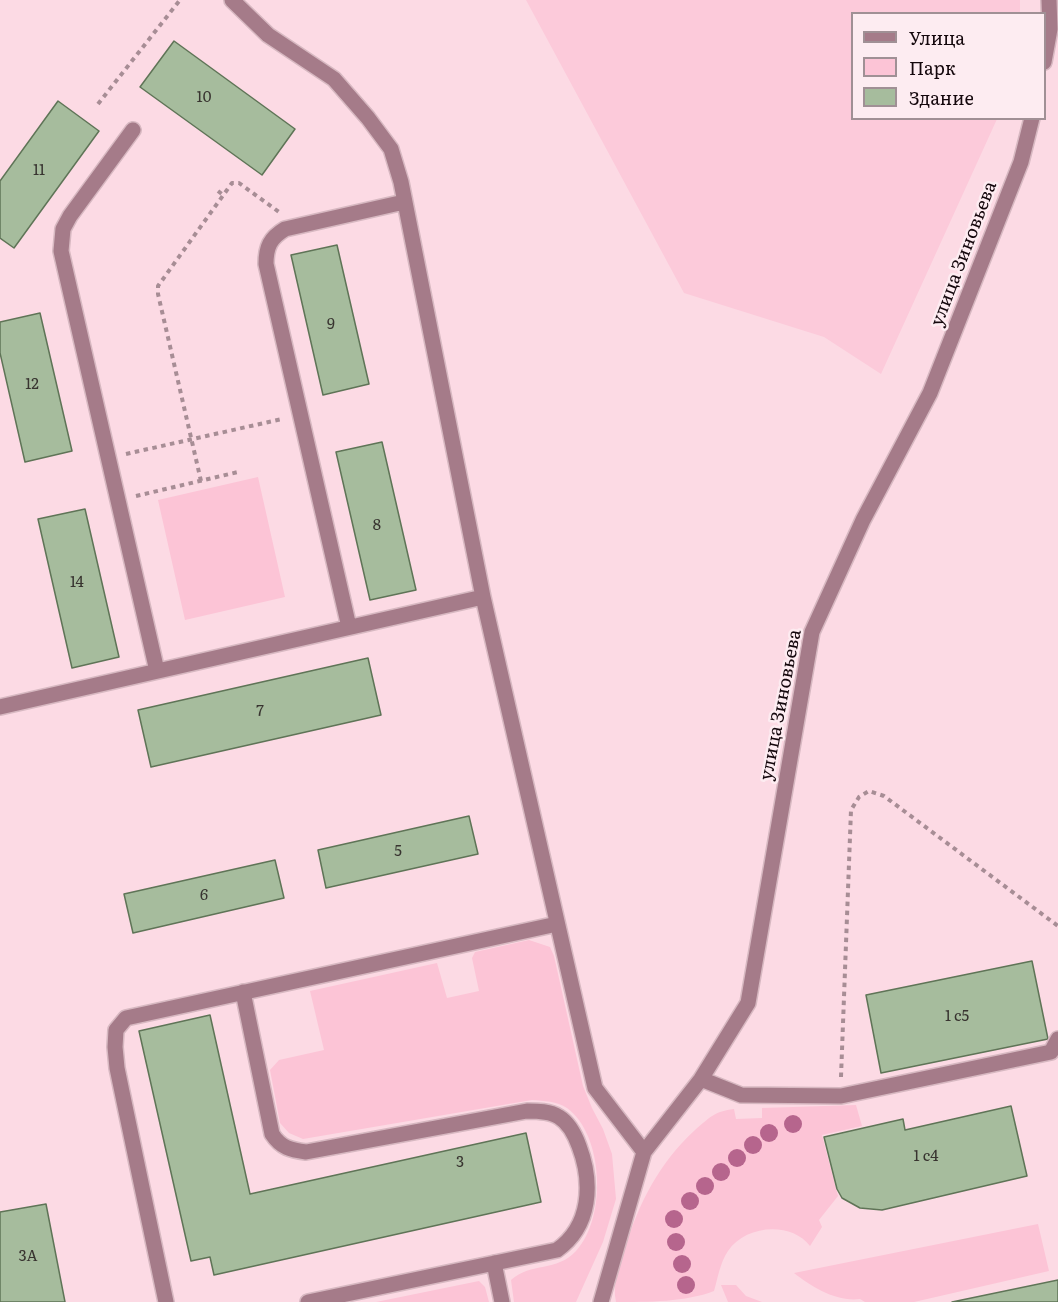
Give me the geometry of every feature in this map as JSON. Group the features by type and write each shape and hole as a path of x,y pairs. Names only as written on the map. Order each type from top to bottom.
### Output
{"street":[{"path":"232,0 268,35 334,79 391,149 401,182 483,597 595,1088 644,1152"},
{"path":"1046,51 1050,28 1049,0"},
{"name":"улица Зиновьева","path":"601,1302 644,1152 701,1079 748,1003 812,632 863,520 930,393 1021,162 1032,120"},
{"path":"133,130 70,216 63,229 61,251 157,671"},
{"path":"349,627 266,264 266,250 276,234 285,229 404,202"},
{"path":"0,707 483,597"},
{"path":"166,1302 114,1047 116,1030 126,1018 557,924"},
{"path":"243,992 272,1134 279,1144 287,1149 306,1152 527,1111 542,1112 557,1115 565,1121 577,1140 587,1178 586,1206 582,1220 568,1243 557,1250 308,1302"},
{"path":"701,1079 741,1095 841,1096 1051,1052 1058,1039"},
{"path":"494,1263 502,1302"}],"path":[{"path":"98,104 180,0"},
{"path":"201,481 158,290 162,279 232,183 236,182 298,226"},
{"path":"218,191 223,195"},
{"path":"109,458 300,415"},
{"path":"118,500 238,472"},
{"path":"841,1096 851,810 859,797 869,791 884,796 1058,926"}],"shaded area":[{"path":"526,0 1020,0 1020,12 851,12 851,120 997,120 881,374 824,337 684,293"}],"green space":[{"path":"258,477 285,597 185,620 158,500"},
{"path":"529,940 550,947 554,956 583,1086 612,1154 616,1199 603,1242 576,1302 514,1302 511,1280 519,1274 569,1258 586,1236 593,1219 597,1198 594,1156 588,1137 579,1121 567,1108 555,1103 532,1100 303,1139 289,1133 280,1123 270,1070 279,1060 324,1050 310,991 437,963 447,998 479,991 472,958 475,952"},
{"path":"856,1105 862,1126 822,1135 838,1196 819,1220 822,1227 810,1246 802,1238 792,1233 768,1229 756,1231 736,1242 728,1251 721,1265 714,1291 679,1299 616,1302 615,1288 618,1268 644,1200 671,1156 704,1122 717,1113 734,1109 736,1119 762,1118 762,1108"},
{"path":"1038,1224 1049,1271 914,1302 865,1302 860,1299 833,1296 794,1273"},
{"path":"479,1281 485,1287 489,1302 376,1302"},
{"path":"721,1285 736,1285 746,1296 762,1302 728,1302"}],"building":[{"path":"174,41 295,129 262,175 140,87"},
{"path":"58,101 99,131 14,248 0,238 0,181"},
{"path":"337,245 369,384 323,395 291,255"},
{"path":"40,313 72,451 25,462 0,353 0,322"},
{"path":"382,442 416,590 370,600 336,452"},
{"path":"85,509 119,657 72,668 38,519"},
{"path":"368,658 381,715 151,767 138,710"},
{"path":"469,816 478,854 326,888 318,850"},
{"path":"275,860 284,898 133,933 124,894"},
{"path":"1032,961 1048,1039 881,1073 866,995"},
{"path":"210,1015 250,1194 526,1133 541,1202 214,1275 210,1257 191,1261 139,1031"},
{"path":"1011,1106 1027,1176 882,1210 860,1208 842,1198 837,1189 824,1137 903,1119 905,1130"},
{"path":"46,1204 65,1302 0,1302 0,1212"},
{"path":"1058,1280 1058,1302 952,1302"}]}
